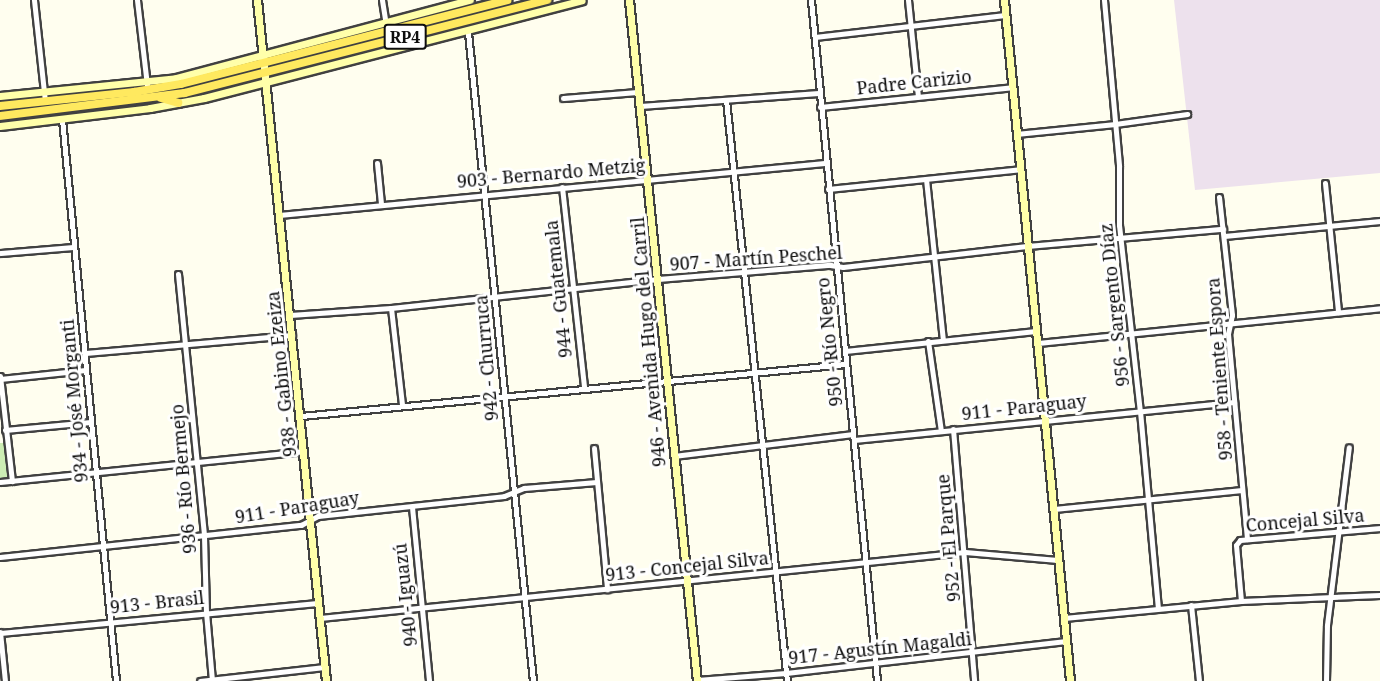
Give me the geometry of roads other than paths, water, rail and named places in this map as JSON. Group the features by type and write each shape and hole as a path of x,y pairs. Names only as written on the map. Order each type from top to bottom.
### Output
{"main road":[{"name":"RP4","path":"0,106 147,86 387,32 507,0"},
{"name":"RP4","path":"0,116 159,97 264,79 547,0"},
{"path":"159,97 178,103"}],"street":[{"path":"34,0 45,101"},
{"path":"0,96 147,86 137,0"},
{"name":"938 - Gabino Ezeiza","path":"257,0 301,416 326,681"},
{"path":"382,0 387,32"},
{"path":"263,60 384,22 470,0"},
{"path":"507,0 510,10"},
{"path":"0,126 178,103 264,79 468,32 582,0"},
{"name":"946 - Avenida Hugo del Carril","path":"629,0 697,681"},
{"name":"950 - Río Negro","path":"811,0 877,681"},
{"path":"908,0 918,96"},
{"path":"1004,0 1070,681"},
{"name":"956 - Sargento Díaz","path":"1104,0 1115,124 1121,238 1158,607"},
{"path":"815,37 1005,15"},
{"name":"942 - Churruca","path":"468,32 533,681"},
{"name":"Padre Carizio","path":"820,107 1011,87"},
{"path":"563,98 638,92"},
{"path":"640,106 819,93"},
{"path":"726,100 787,681"},
{"path":"1016,134 1187,114"},
{"name":"934 - José Morganti","path":"62,119 116,681"},
{"path":"377,163 381,204"},
{"name":"903 - Bernardo Metzig","path":"279,214 825,163"},
{"path":"828,189 1020,169"},
{"path":"926,179 943,340"},
{"path":"1325,183 1338,312"},
{"name":"944 - Guatemala","path":"562,187 584,387"},
{"name":"958 - Teniente Espora","path":"1219,197 1232,315 1228,334 1247,539"},
{"name":"907 - Martín Peschel","path":"290,315 391,308 658,279 836,266 1027,246 1121,238 1329,227 1380,221"},
{"path":"0,253 74,247"},
{"name":"936 - Río Bermejo","path":"178,274 204,536 206,612 212,680"},
{"path":"391,308 402,405"},
{"path":"1038,343 1380,308"},
{"path":"844,351 1036,330"},
{"path":"85,353 291,335"},
{"path":"928,342 941,430"},
{"path":"301,416 505,397 584,387 846,364"},
{"path":"12,481 0,378 86,370"},
{"name":"911 - Paraguay","path":"674,456 1234,402"},
{"path":"5,430 91,422"},
{"name":"952 - El Parque","path":"953,429 974,681"},
{"path":"1326,681 1326,637 1341,531 1349,447"},
{"path":"594,448 607,589"},
{"path":"0,482 303,451"},
{"name":"911 - Paraguay","path":"0,557 301,525 318,516 412,507 513,493 524,488 597,482"},
{"path":"1054,510 1242,490"},
{"name":"940 - Iguazú","path":"412,507 429,681"},
{"name":"Concejal Silva","path":"1241,601 1236,545 1239,540 1380,528"},
{"name":"913 - Concejal Silva","path":"320,618 965,552 1058,560"},
{"path":"1064,618 1158,607 1380,595"},
{"name":"913 - Brasil","path":"0,632 318,603"},
{"path":"1191,605 1199,681"},
{"path":"0,632 5,681"},
{"name":"917 - Agustín Magaldi","path":"697,681 1066,641"},
{"path":"200,681 324,667"}]}
